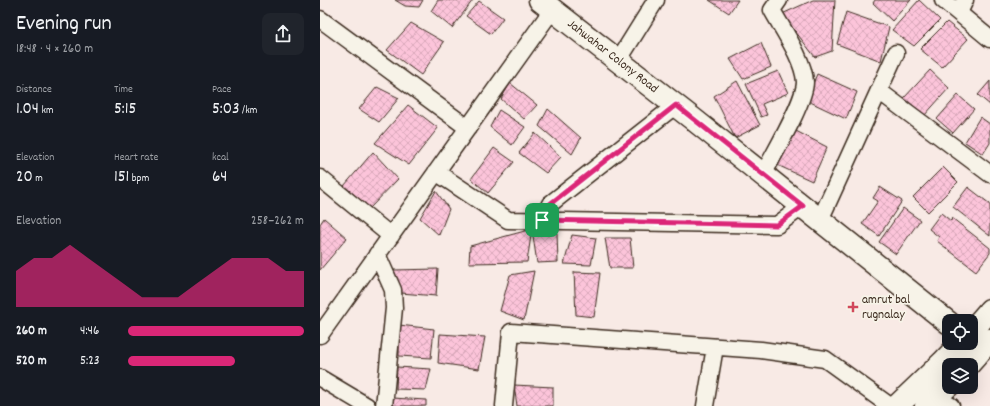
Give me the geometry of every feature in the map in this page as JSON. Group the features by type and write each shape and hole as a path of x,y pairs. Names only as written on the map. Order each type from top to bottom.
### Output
{"street":[{"path":"618,61 656,0"},
{"path":"763,175 798,108 805,83 799,60 772,10 779,0"},
{"path":"943,0 962,6 990,39"},
{"path":"320,335 468,128 546,5"},
{"name":"Jahwahar Colony Road","path":"546,5 676,105 942,317"},
{"path":"322,25 468,128"},
{"path":"820,220 896,53"},
{"path":"879,91 990,174"},
{"path":"542,220 550,204 676,105"},
{"path":"436,172 508,220 777,225 803,206"},
{"path":"320,178 391,236"},
{"path":"377,254 393,290 394,308 384,406"},
{"path":"978,341 990,310"},
{"path":"504,406 511,332 761,350 825,359 890,406"},
{"path":"705,406 715,347"},
{"path":"897,406 936,396 958,350"},
{"path":"320,378 367,406"}],"building":[{"path":"395,0 423,0 419,7 405,6"},
{"path":"438,0 473,0 452,28 431,11"},
{"path":"709,0 738,0 729,13"},
{"path":"813,0 835,0 832,51 815,57 782,14"},
{"path":"875,0 911,0 892,21 873,3"},
{"path":"919,0 940,20 914,46 892,30"},
{"path":"479,1 503,18 491,34 466,16"},
{"path":"846,12 889,27 881,61 837,44"},
{"path":"947,22 968,39 942,67 920,49"},
{"path":"411,23 444,42 421,75 387,50"},
{"path":"761,43 771,67 743,79 730,59"},
{"path":"930,70 949,88 924,116 904,98"},
{"path":"778,71 788,93 762,104 767,115 761,117 746,84"},
{"path":"817,74 857,92 846,119 806,100"},
{"path":"737,81 760,125 735,138 714,96"},
{"path":"990,81 990,105 978,95"},
{"path":"510,83 537,105 524,119 501,99"},
{"path":"377,87 399,98 379,122 359,109"},
{"path":"958,95 974,109 953,133 937,119"},
{"path":"408,105 438,128 409,165 375,143"},
{"path":"548,109 581,138 572,154 539,126"},
{"path":"499,110 525,127 512,145 490,127"},
{"path":"980,117 990,124 990,143 983,154 965,142"},
{"path":"794,130 827,147 812,181 775,164"},
{"path":"535,133 561,157 546,173 519,153"},
{"path":"494,148 514,162 488,193 471,179"},
{"path":"373,152 398,179 370,208 344,186"},
{"path":"943,167 958,182 928,212 913,197"},
{"path":"880,187 902,201 879,236 862,224 878,201 873,198"},
{"path":"968,187 990,204 990,236 953,207"},
{"path":"436,191 449,209 439,235 420,218"},
{"path":"903,208 920,220 896,254 879,242"},
{"path":"941,213 951,221 952,218 990,248 990,253 976,271 937,241 939,237 929,229"},
{"path":"324,218 347,238 320,270 320,224"},
{"path":"532,229 557,233 558,262 537,263"},
{"path":"532,229 527,262 469,263 470,246"},
{"path":"572,235 596,238 591,265 564,264"},
{"path":"605,238 630,238 633,268 610,268"},
{"path":"438,269 436,296 401,293 394,270"},
{"path":"534,271 524,320 500,311 510,275"},
{"path":"574,272 600,273 594,317 576,315"},
{"path":"399,325 434,329 431,358 399,356"},
{"path":"440,334 485,337 479,369 438,363"},
{"path":"397,367 431,369 426,390 396,389"},
{"path":"514,385 553,387 553,406 517,406"},
{"path":"392,398 426,400 426,406 394,406"}],"place":[{"name":"amrut bal rugnalay","path":"853,307"}],"route":[{"path":"676,105 803,206 777,225 542,220 550,204 676,105"}]}
